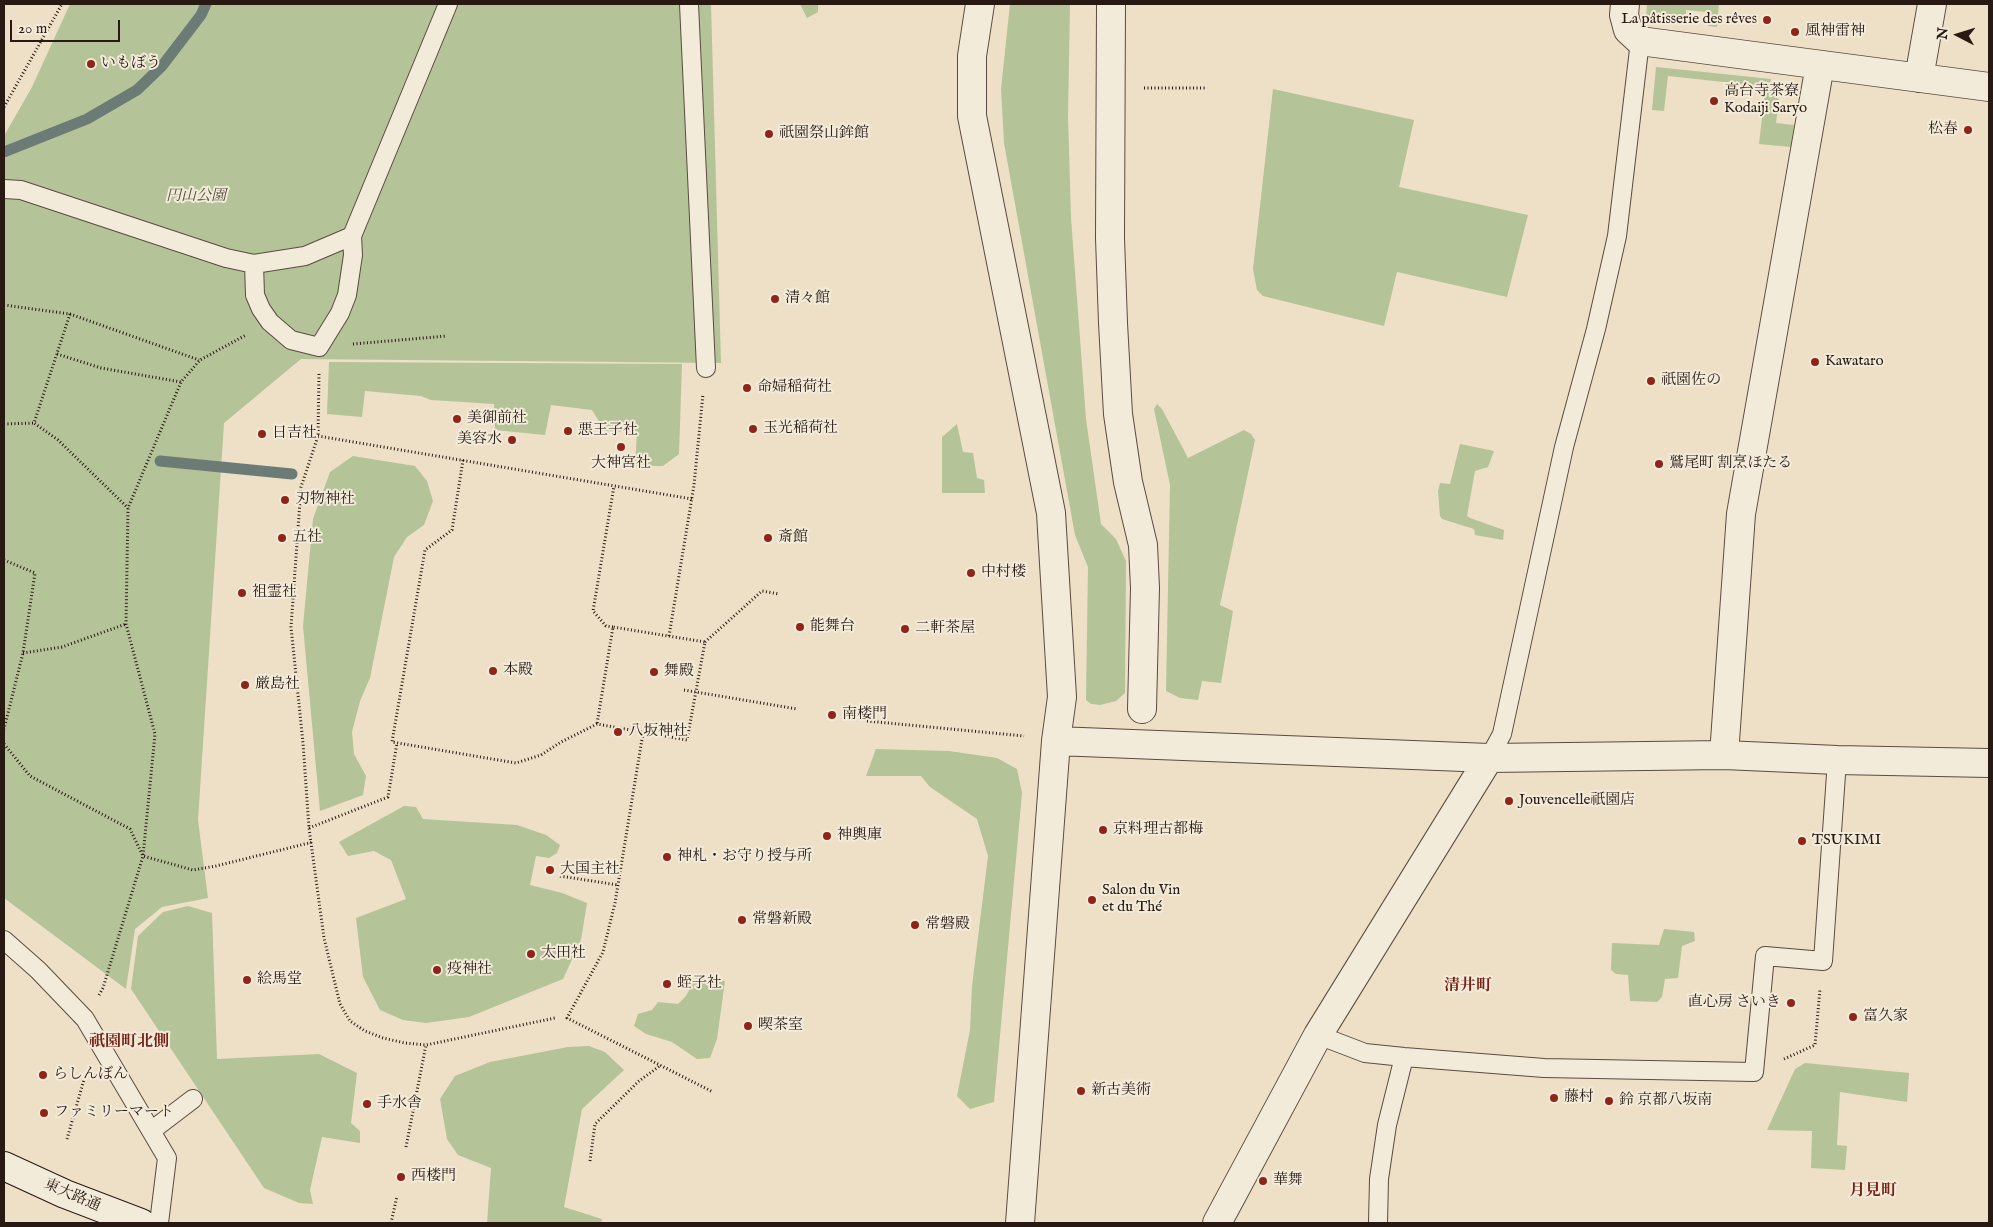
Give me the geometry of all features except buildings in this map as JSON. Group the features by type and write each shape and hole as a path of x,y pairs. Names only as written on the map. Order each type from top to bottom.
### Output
{"street":[{"path":"980,4 972,56 970,88 972,116 1051,512 1062,697 1056,741 1020,1223"},
{"path":"1112,4 1110,238 1113,323 1118,414 1128,482 1143,545 1146,588 1142,710"},
{"path":"1625,4 1624,15 1628,30 1640,41 1989,87"},
{"path":"1919,78 1932,4"},
{"path":"1724,755 1742,514 1820,65"},
{"path":"1056,741 1489,758 1724,755 1837,760 1989,763"},
{"path":"1217,1223 1318,1035 1489,758"},
{"name":"東大路通","path":"4,1166 66,1194 141,1223"}],"lane":[{"path":"254,264 255,295 261,310 270,322 291,340 319,347 336,322 348,295 353,255 352,236 448,4"},
{"path":"689,4 706,368"},
{"path":"1489,758 1502,734 1564,447 1596,329 1617,236 1640,41"},
{"path":"4,189 21,190 226,258 254,264 305,256 352,236"},
{"path":"1318,1035 1365,1053 1404,1057 1544,1068 1754,1072 1765,956 1823,961 1837,760"},
{"path":"4,940 38,970 85,1019 167,1158 159,1223"},
{"path":"1378,1223 1379,1178 1386,1124 1404,1057"},
{"path":"105,1073 136,1106"},
{"path":"151,1131 193,1100"}],"path":[{"path":"4,107 62,4"},
{"path":"1111,88 1207,88"},
{"path":"4,305 70,314 200,360"},
{"path":"34,423 70,314"},
{"path":"85,1019 103,988 143,856 156,734 126,624 128,508 181,382 200,360 270,322"},
{"path":"447,336 319,347 318,436 301,487 291,627 310,828 324,938 340,1004 350,1021 365,1031 383,1038 426,1045 555,1018"},
{"path":"57,354 101,368 181,382"},
{"path":"669,636 692,499 706,368"},
{"path":"4,424 34,423 58,440 128,508"},
{"path":"318,436 692,499"},
{"path":"463,460 452,530 425,550 392,742 516,763 541,755 561,742 597,724 688,740 705,642 762,591 779,594"},
{"path":"614,486 593,611 606,626 705,642"},
{"path":"4,560 34,573 23,653 4,729"},
{"path":"23,653 62,647 126,624"},
{"path":"597,724 613,627"},
{"path":"684,690 797,709"},
{"path":"867,721 1056,741"},
{"path":"643,733 618,886 603,952 567,1018 713,1092"},
{"path":"310,828 388,797 397,743"},
{"path":"4,744 30,776 130,829 143,856 193,870 312,842"},
{"path":"560,876 618,886"},
{"path":"1754,1072 1815,1045 1823,961"},
{"path":"406,1148 426,1045"},
{"path":"590,1160 595,1124 639,1081 662,1065"},
{"path":"67,1139 85,1076"},
{"path":"391,1223 397,1196"}],"green space":[{"name":"円山公園","path":"70,4 711,4 721,363 301,359 224,423 198,820 208,898 162,907 135,929 126,989 4,898 4,136 32,87"},
{"path":"800,4 818,4 818,12 807,18"},
{"path":"1010,4 1070,4 1068,116 1071,218 1086,419 1101,524 1116,539 1126,561 1125,693 1116,701 1100,705 1091,704 1086,700 1088,567 1075,535 1004,143 1001,89"},
{"path":"1647,4 1719,4 1717,27 1708,26 1709,19 1706,18 1706,12 1686,10 1686,16 1682,16 1681,23 1646,19"},
{"path":"1656,67 1771,79 1770,87 1668,76 1664,111 1652,110"},
{"path":"1273,89 1414,120 1399,187 1528,215 1507,297 1397,272 1384,326 1263,296 1257,290 1253,269"},
{"path":"1765,92 1774,93 1779,100 1776,123 1794,125 1791,147 1759,144"},
{"path":"329,362 682,364 679,454 663,466 635,466 637,432 605,431 592,410 551,405 545,435 495,430 494,404 431,400 421,396 365,391 362,417 327,414"},
{"path":"1157,404 1162,409 1188,458 1244,430 1251,434 1255,440 1220,605 1233,611 1221,683 1202,681 1198,700 1180,698 1166,691 1170,485 1154,409"},
{"path":"957,424 963,452 973,453 977,478 984,480 985,493 942,493 942,437"},
{"path":"1460,444 1494,451 1488,467 1475,471 1467,516 1504,530 1503,540 1475,535 1474,529 1442,519 1440,516 1438,491 1440,483 1450,484"},
{"path":"353,456 415,466 427,481 433,501 424,525 407,537 394,557 370,678 360,701 352,732 354,754 366,776 363,795 320,811 303,626 313,519 330,472"},
{"path":"876,749 949,751 997,758 1017,769 1022,793 994,1102 970,1109 957,1096 970,1030 972,986 988,856 977,819 930,787 921,776 866,776"},
{"path":"404,806 416,807 423,819 517,825 546,835 560,845 557,853 549,858 536,856 530,885 562,893 587,903 581,940 563,979 469,1017 426,1023 403,1020 380,1010 363,977 356,918 406,899 391,860 374,851 348,856 339,842"},
{"path":"188,906 212,913 217,1059 319,1054 357,1073 351,1123 360,1131 360,1143 322,1137 310,1190 313,1204 299,1203 264,1188 131,989 138,936 163,912"},
{"path":"1664,929 1694,932 1695,941 1682,946 1678,978 1665,979 1662,997 1657,1002 1630,1001 1628,975 1616,974 1611,970 1612,943 1659,945"},
{"path":"697,975 725,981 717,1039 710,1058 697,1059 672,1042 646,1034 634,1026 638,1014 652,1010 658,1002 678,1004 686,996"},
{"path":"589,1046 605,1052 624,1070 582,1109 564,1207 602,1219 601,1223 487,1223 491,1168 458,1155 447,1139 440,1099 455,1076 490,1062 568,1047"},
{"path":"1805,1063 1909,1073 1907,1102 1840,1092 1837,1145 1847,1146 1845,1170 1811,1168 1812,1131 1767,1130 1795,1069"}],"waterway":[{"path":"4,152 87,119 137,90 162,66 201,15 206,4"},
{"path":"160,461 292,474"}],"place":[{"name":"La pâtisserie des rêves","path":"1767,20"},
{"name":"風神雷神","path":"1795,32"},
{"name":"いもぼう","path":"91,64"},
{"name":"高台寺茶寮 Kodaiji Saryo","path":"1714,101"},
{"name":"松春","path":"1968,130"},
{"name":"祇園祭山鉾館","path":"769,134"},
{"name":"清々館","path":"775,299"},
{"name":"Kawataro","path":"1815,362"},
{"name":"祇園佐の","path":"1651,381"},
{"name":"命婦稲荷社","path":"747,388"},
{"name":"美御前社","path":"457,419"},
{"name":"玉光稲荷社","path":"753,429"},
{"name":"悪王子社","path":"568,431"},
{"name":"日吉社","path":"262,434"},
{"name":"美容水","path":"512,440"},
{"name":"大神宮社","path":"621,447"},
{"name":"鷲尾町 割烹ほたる","path":"1659,464"},
{"name":"刃物神社","path":"285,500"},
{"name":"五社","path":"282,538"},
{"name":"斎館","path":"768,538"},
{"name":"中村楼","path":"971,573"},
{"name":"祖霊社","path":"242,593"},
{"name":"能舞台","path":"800,627"},
{"name":"二軒茶屋","path":"905,629"},
{"name":"本殿","path":"493,671"},
{"name":"舞殿","path":"654,672"},
{"name":"厳島社","path":"245,685"},
{"name":"南楼門","path":"832,715"},
{"name":"八坂神社","path":"618,732"},
{"name":"Jouvencelle祇園店","path":"1509,801"},
{"name":"京料理古都梅","path":"1103,830"},
{"name":"神輿庫","path":"827,836"},
{"name":"TSUKIMI","path":"1802,841"},
{"name":"神札・お守り授与所","path":"667,857"},
{"name":"大国主社","path":"550,870"},
{"name":"Salon du Vin et du Thé","path":"1092,900"},
{"name":"常磐新殿","path":"742,920"},
{"name":"常磐殿","path":"915,925"},
{"name":"太田社","path":"531,954"},
{"name":"疫神社","path":"437,970"},
{"name":"絵馬堂","path":"247,980"},
{"name":"蛭子社","path":"667,984"},
{"name":"直心房 さいき","path":"1791,1003"},
{"name":"富久家","path":"1853,1017"},
{"name":"喫茶室","path":"748,1026"},
{"name":"らしんぼん","path":"43,1075"},
{"name":"新古美術","path":"1081,1091"},
{"name":"藤村","path":"1554,1098"},
{"name":"鈴 京都八坂南","path":"1609,1101"},
{"name":"手水舎","path":"367,1104"},
{"name":"ファミリーマート","path":"44,1113"},
{"name":"西楼門","path":"401,1177"},
{"name":"華舞","path":"1263,1181"}],"district":[{"name":"清井町","path":"1468,987"},
{"name":"祇園町北側","path":"129,1043"},
{"name":"月見町","path":"1873,1192"}]}
